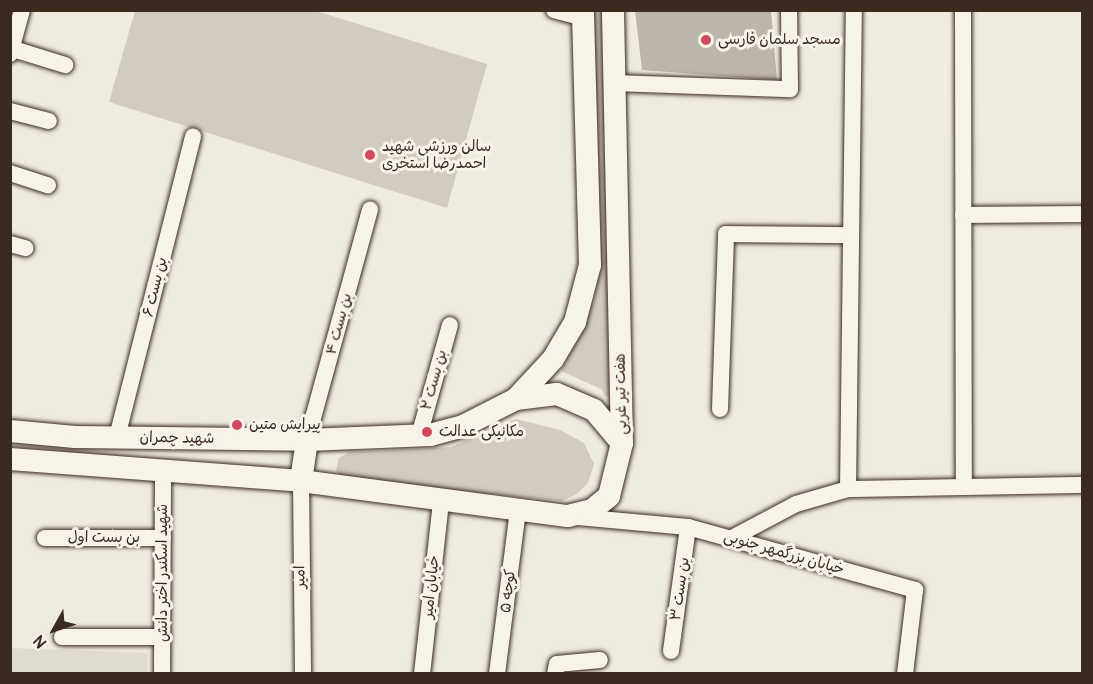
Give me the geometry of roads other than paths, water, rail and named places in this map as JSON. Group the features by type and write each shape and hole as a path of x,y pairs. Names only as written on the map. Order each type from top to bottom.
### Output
{"main road":[{"name":"هفت تیر غربی","path":"301,481 568,516 592,510 609,496 622,443 613,10"},
{"path":"516,399 553,359 575,322 590,265 583,14"},
{"path":"516,399 558,394 594,410 622,443"},
{"name":"شهید چمران","path":"10,431 117,437 307,440 419,436 463,426 516,399"},
{"path":"10,459 301,481 307,440"}],"street":[{"path":"22,10 11,50 65,64"},
{"path":"554,10 583,14"},
{"path":"615,83 790,90 789,10"},
{"path":"848,489 854,10"},
{"path":"963,10 964,487"},
{"path":"10,111 49,122"},
{"name":"بن بست ۶","path":"117,437 193,136"},
{"path":"10,173 48,184"},
{"name":"بن بست ۴","path":"307,440 370,209"},
{"path":"963,215 1083,214"},
{"path":"720,409 726,234 851,235"},
{"name":"بن بست ۲","path":"419,436 450,325"},
{"name":"شهید اسکندر اختر دانش","path":"162,674 163,472"},
{"name":"امیر","path":"301,481 303,674"},
{"path":"732,538 796,504 848,489 1083,485"},
{"name":"خیابان امیر","path":"422,674 441,501"},
{"name":"کوچه ۵","path":"497,674 518,509"},
{"name":"خیابان بزرگمهر جنوبی","path":"568,516 688,527 915,590 905,674"},
{"name":"بن بست ۳","path":"671,651 688,527"},
{"name":"بن بست اول","path":"45,538 163,538"},
{"path":"62,637 163,637"},
{"path":"555,674 556,664 600,660"}],"place":[{"name":"مسجد سلمان فارسی","path":"706,40"},
{"name":"سالن ورزشی شهید احمدرضا استخری","path":"370,155"},
{"name":"پیرایش متین","path":"237,425"},
{"name":"مکانیکی عدالت","path":"427,432"}]}
